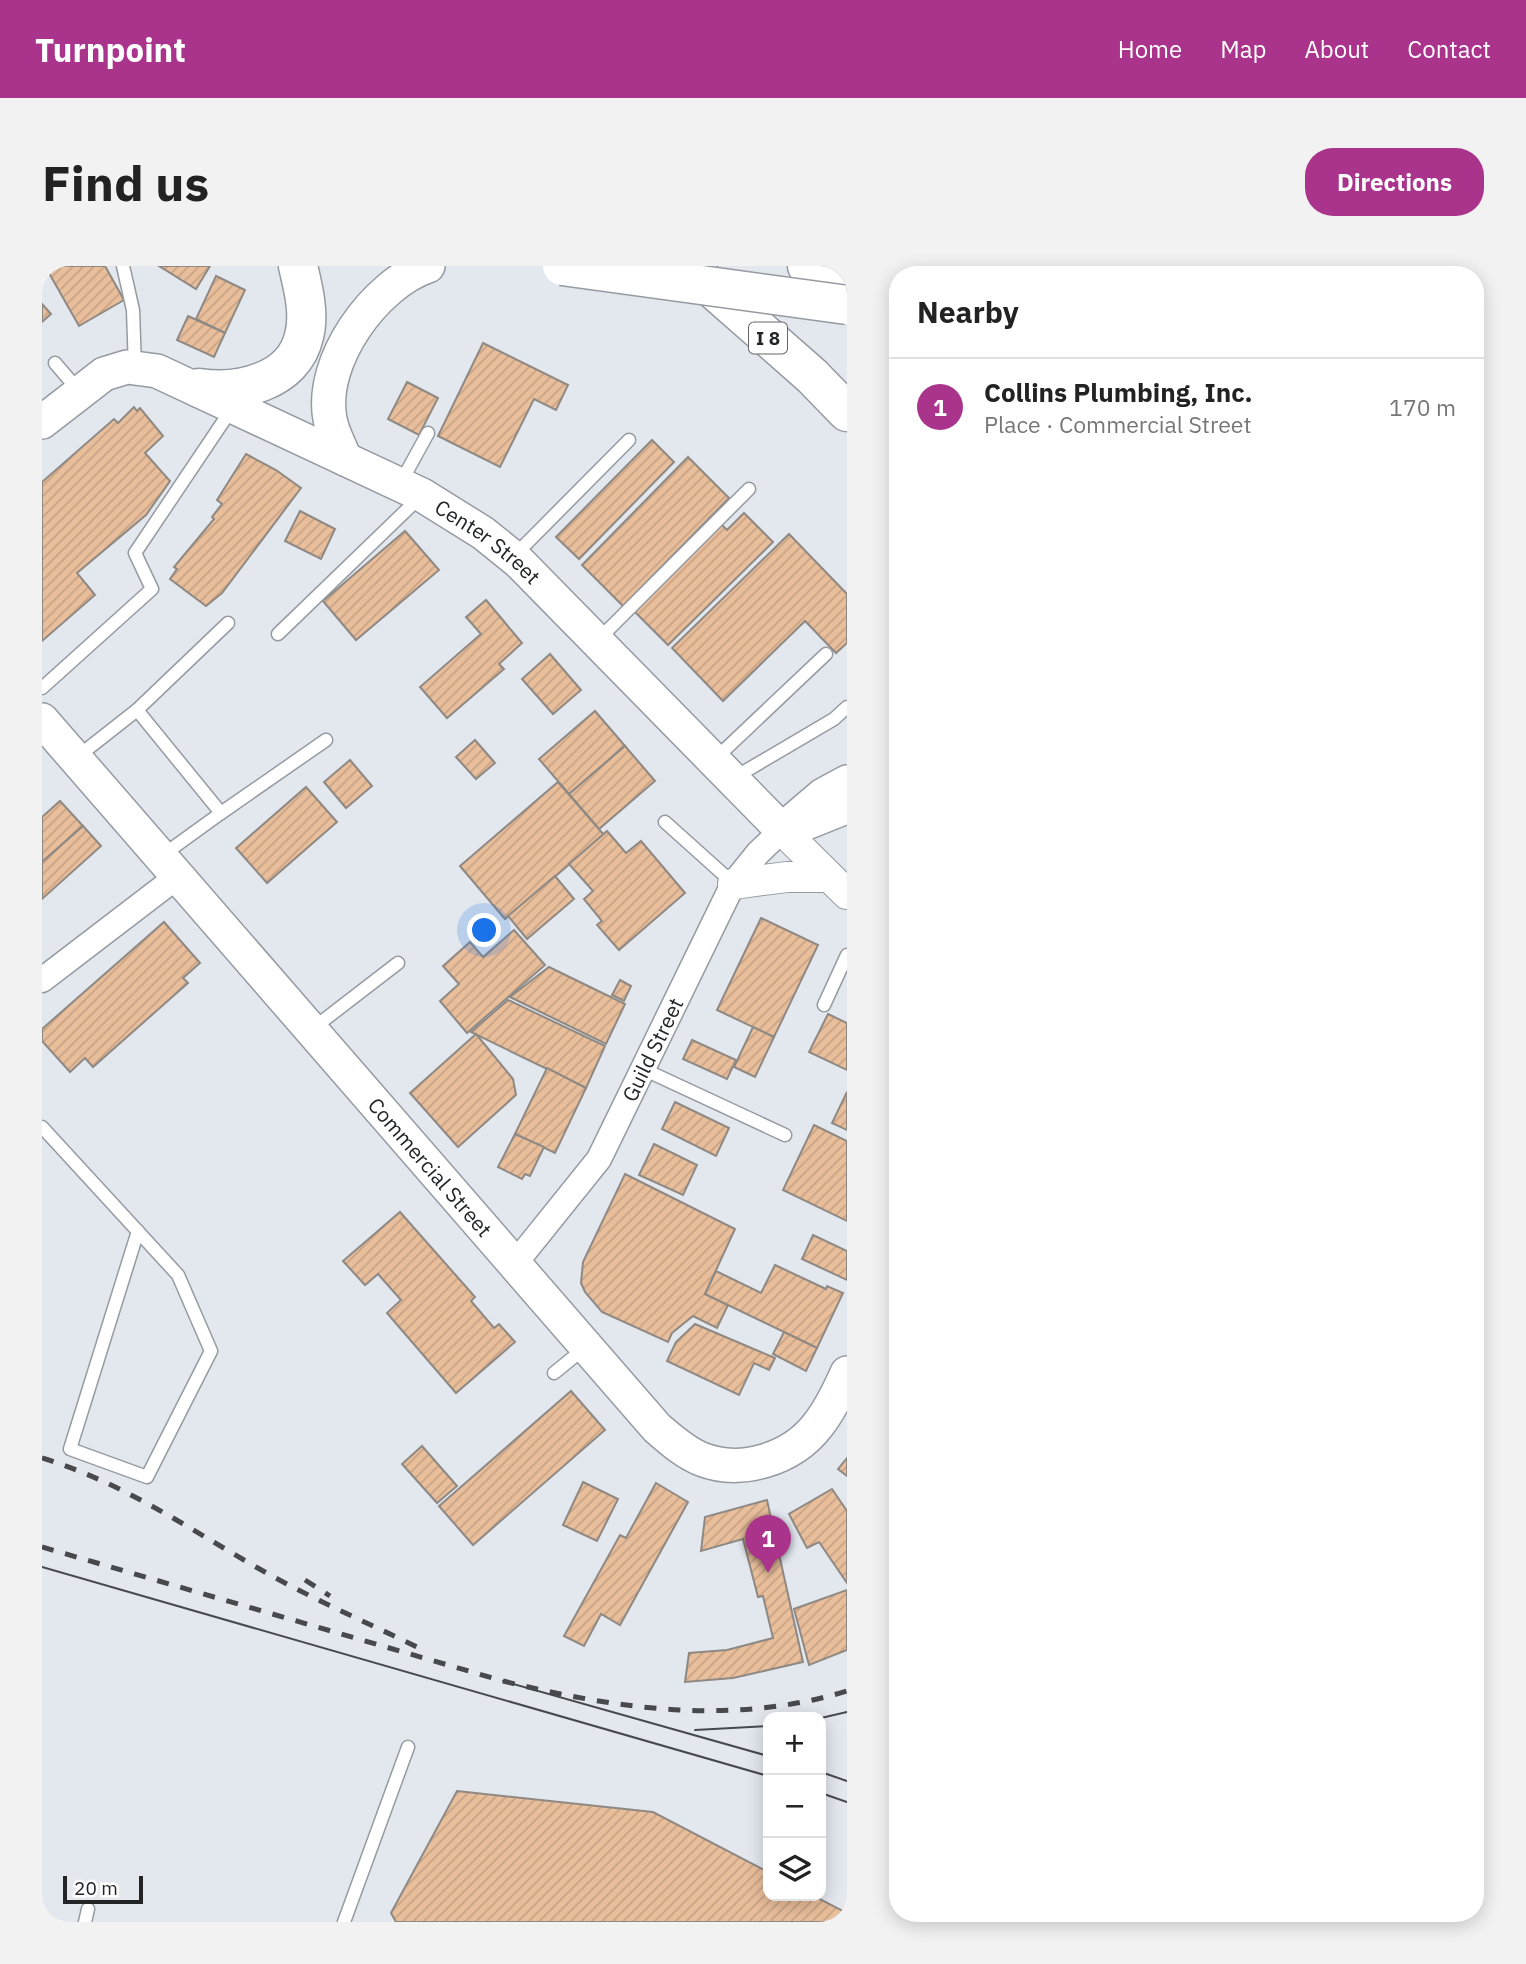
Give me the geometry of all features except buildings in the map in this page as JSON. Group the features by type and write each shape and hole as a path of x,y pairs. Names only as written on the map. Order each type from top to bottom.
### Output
{"highway":[{"path":"199,388 220,391 253,386 277,372 296,352 304,338 306,323 298,266"},
{"path":"562,266 847,304"},
{"name":"I 8","path":"687,266 811,376 847,412"},
{"path":"807,266 847,304"},
{"path":"782,830 847,804"}],"main road":[{"path":"345,459 330,419 329,397 333,377 347,341 370,307 389,287 428,266"},
{"name":"Center Street","path":"42,422 104,374 135,368 157,371 199,388 411,490 483,533 513,557 782,830"},
{"name":"Commercial Street","path":"42,720 513,1266 657,1428 680,1447 702,1459 723,1464 749,1464 775,1458 818,1427 847,1373"},
{"path":"782,830 824,795 847,782"}],"street":[{"name":"Guild Street","path":"513,1266 599,1159 733,884 758,853 782,830"},
{"name":"Center Street","path":"782,830 838,885"},
{"path":"42,980 169,866"},
{"path":"733,884 787,877 838,885"}],"lane":[{"path":"123,266 133,310 135,368"},
{"path":"55,363 79,391"},
{"path":"42,688 152,589 135,553 234,405"},
{"path":"278,634 411,490 428,433"},
{"path":"513,557 629,440"},
{"path":"597,642 749,489"},
{"path":"75,758 137,710 228,623"},
{"path":"723,769 826,654"},
{"path":"723,769 847,707"},
{"path":"137,710 221,813"},
{"path":"169,866 221,813 326,740"},
{"path":"665,822 733,884"},
{"path":"824,1005 847,955"},
{"path":"311,1030 398,963"},
{"path":"643,1069 786,1135"},
{"path":"42,1127 138,1231 178,1275 211,1351 147,1477 70,1449 138,1231"},
{"path":"554,1373 586,1348"},
{"path":"344,1922 408,1747"}],"tram line":[{"path":"42,1567 765,1775"},
{"path":"503,1681 763,1755"},
{"path":"826,1717 847,1712"},
{"path":"695,1730 763,1726"},
{"path":"826,1774 847,1781"},
{"path":"826,1795 847,1802"}],"railway":[{"path":"42,1458 126,1492 276,1578 419,1648"},
{"path":"42,1547 503,1681 589,1699 632,1706 718,1711 804,1702 847,1691"},
{"path":"305,1580 330,1596"}],"place":[{"name":"Collins Plumbing, Inc.","path":"768,1573"}]}
